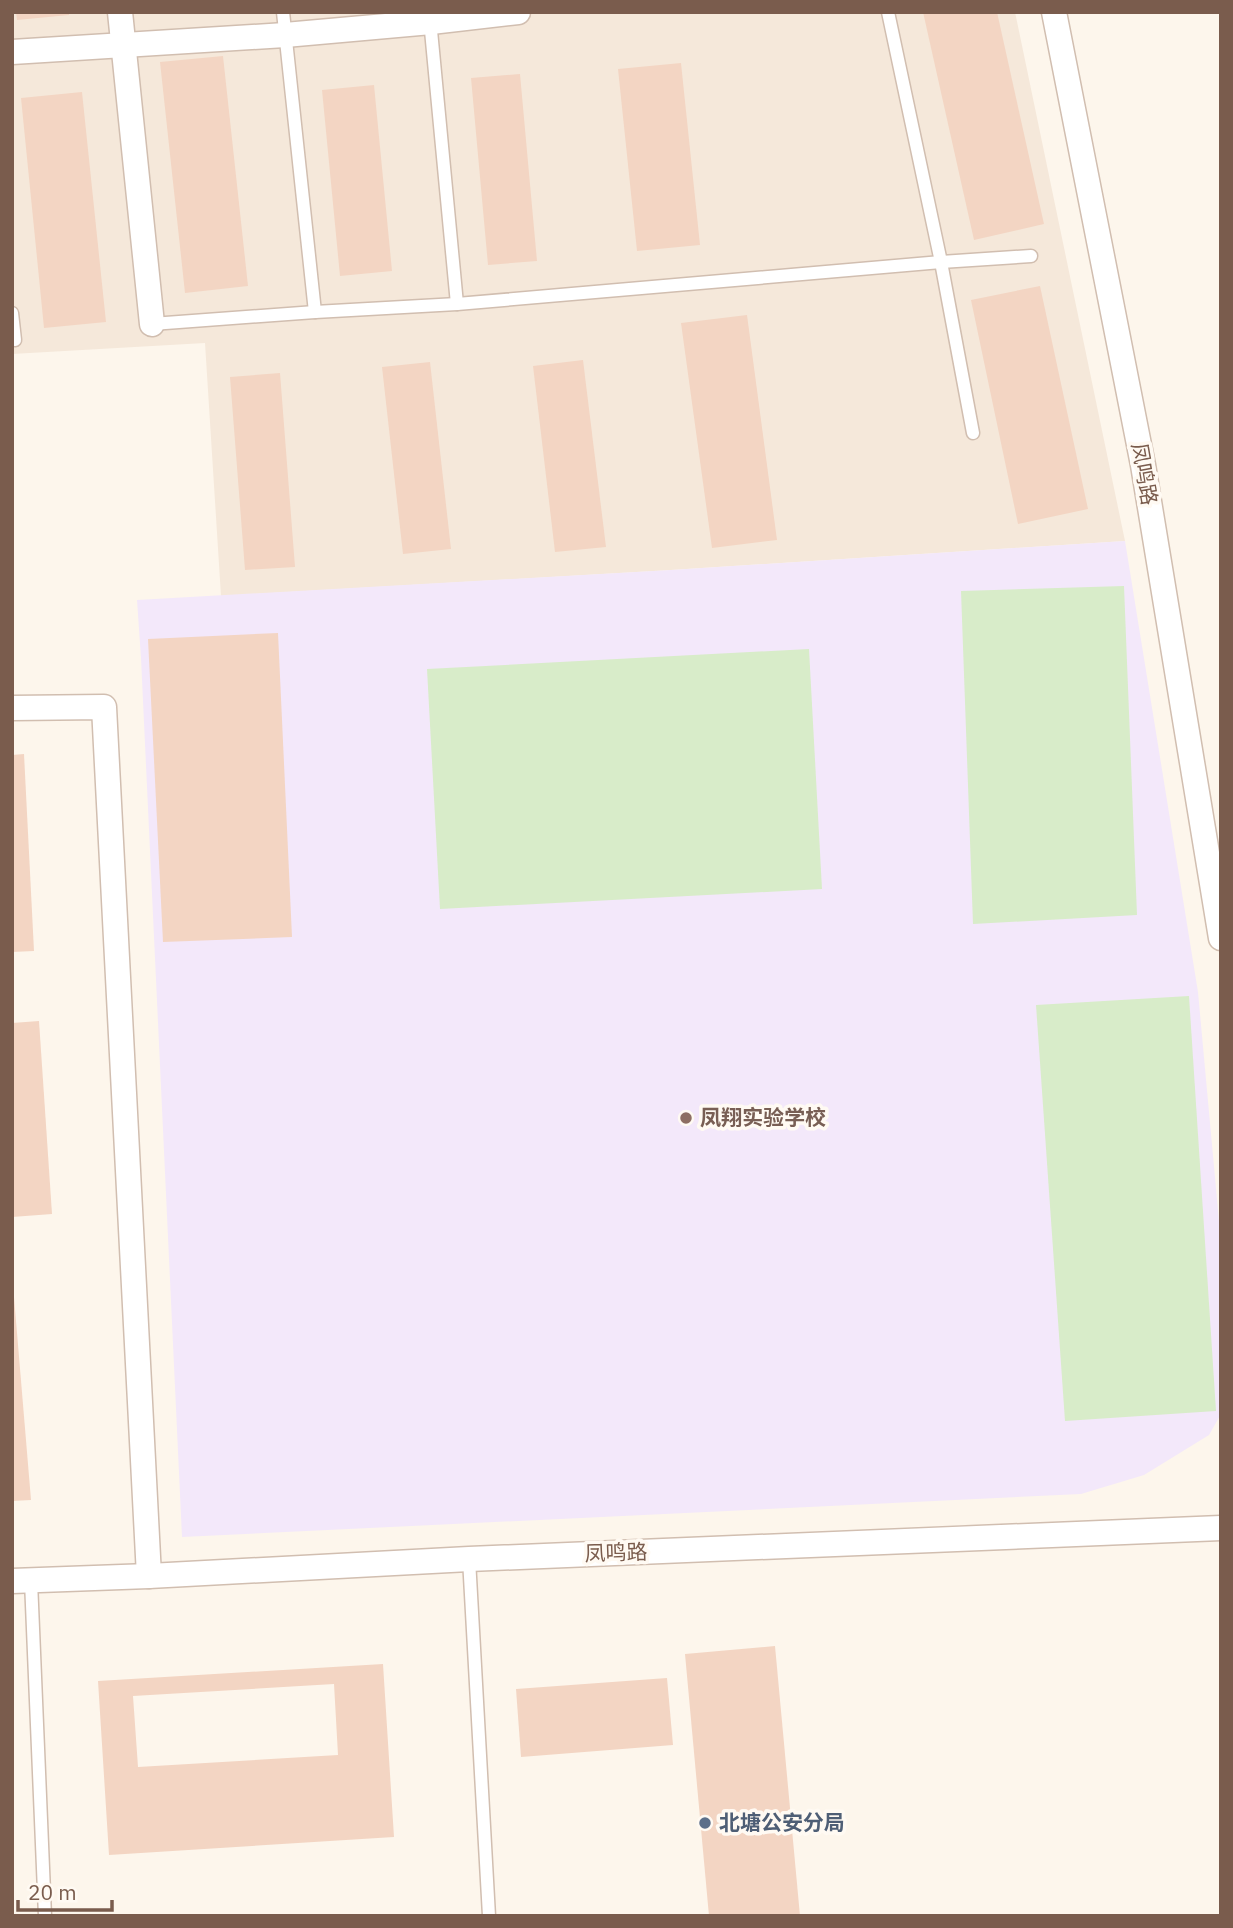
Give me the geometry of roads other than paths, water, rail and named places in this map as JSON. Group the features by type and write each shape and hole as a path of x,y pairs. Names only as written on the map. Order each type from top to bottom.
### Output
{"street":[{"path":"120,12 152,324"},
{"path":"12,52 123,44 284,24 518,12"},
{"name":"凤鸣路","path":"1054,12 1143,465 1221,938"},
{"path":"12,708 104,707 149,1576"},
{"name":"凤鸣路","path":"22,1581 469,1559 1221,1528"}],"lane":[{"path":"888,12 941,262 973,433"},
{"path":"430,17 457,304"},
{"path":"284,24 315,312"},
{"path":"152,324 457,304 1031,256"},
{"path":"12,313 15,340"},
{"path":"469,1559 489,1916"},
{"path":"22,1581 45,1916"}],"place":[{"name":"凤翔实验学校","path":"686,1118"},
{"name":"北塘公安分局","path":"705,1823"}]}
